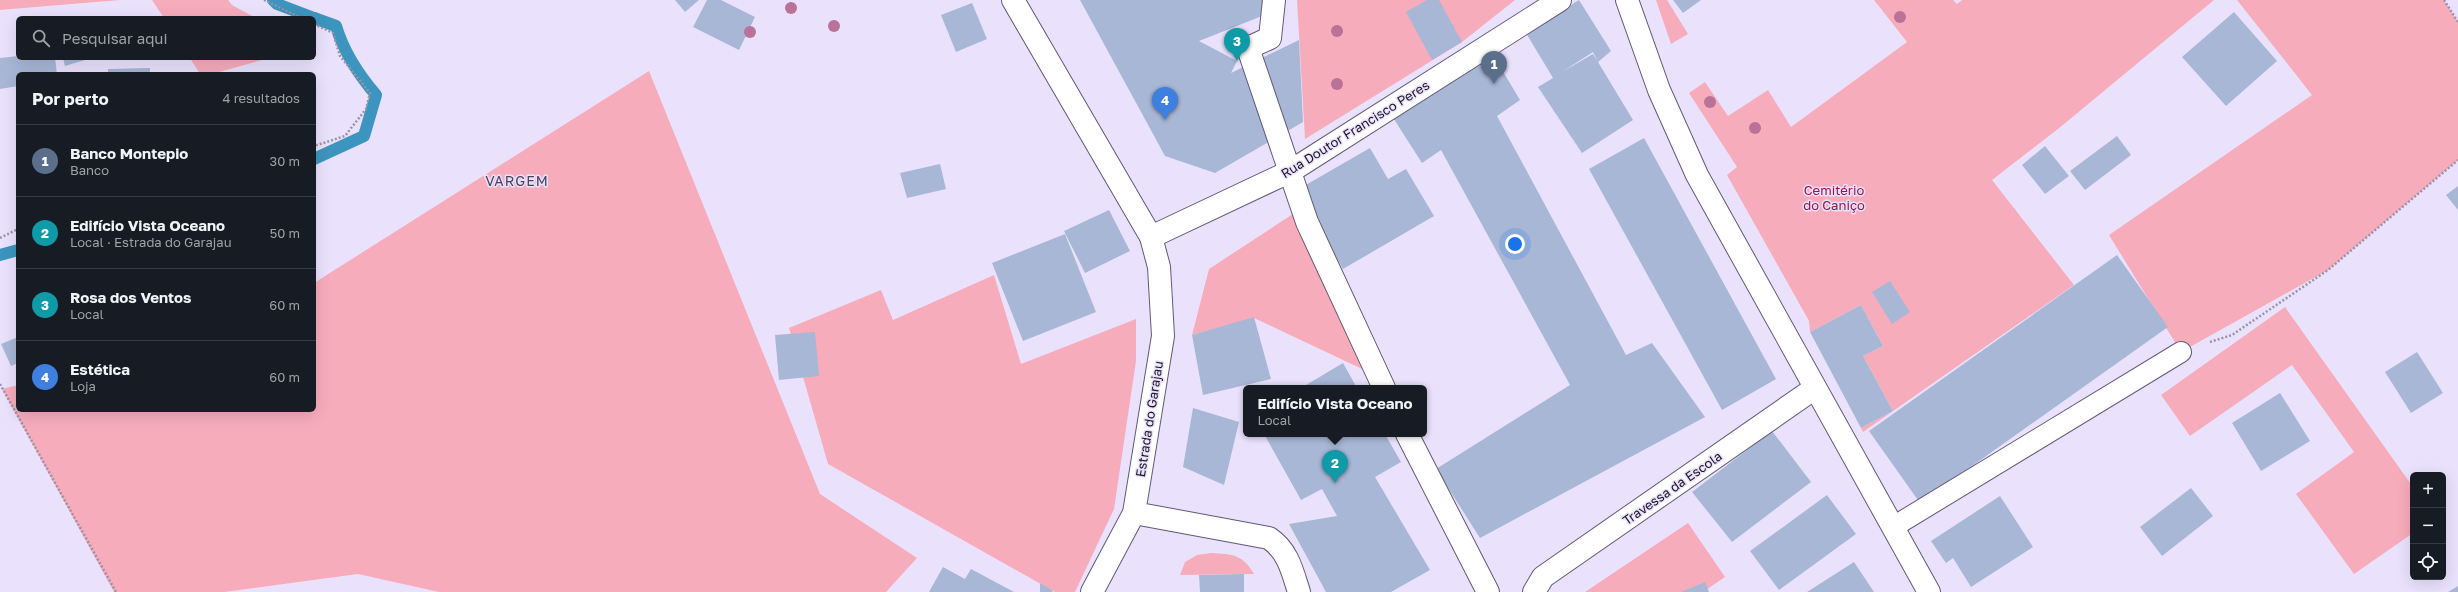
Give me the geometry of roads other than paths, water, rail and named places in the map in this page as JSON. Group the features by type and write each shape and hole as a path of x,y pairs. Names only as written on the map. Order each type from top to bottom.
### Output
{"street":[{"path":"1013,0 1151,237"},
{"path":"1274,0 1270,38 1248,48 1292,171 1307,222 1383,385"},
{"name":"Rua Doutor Francisco Peres","path":"1151,237 1292,171 1560,0"},
{"path":"1627,0 1659,90 1697,175 1929,592"},
{"name":"Estrada do Garajau","path":"1092,592 1134,513 1163,336 1159,267 1151,237"},
{"name":"Travessa da Escola","path":"1534,592 1543,577 1815,388"},
{"path":"1409,437 1488,592"},
{"path":"1134,513 1269,538 1280,545 1288,557 1299,592"}],"lane":[{"path":"1893,527 2181,352"}],"waterway":[{"path":"273,0 277,4 309,16"},
{"path":"316,19 336,26 339,36 352,63 376,95 364,136 316,158"},
{"path":"0,255 16,251"}],"place":[{"name":"Rosa dos Ventos","path":"1237,61"},
{"name":"Banco Montepio","path":"1494,84"},
{"name":"Estética","path":"1165,120"},
{"name":"Edifício Vista Oceano","path":"1335,483"}],"district":[{"name":"VARGEM","path":"517,181"}],"park label":[{"name":"Cemitério do Caniço","path":"1834,198"}]}
